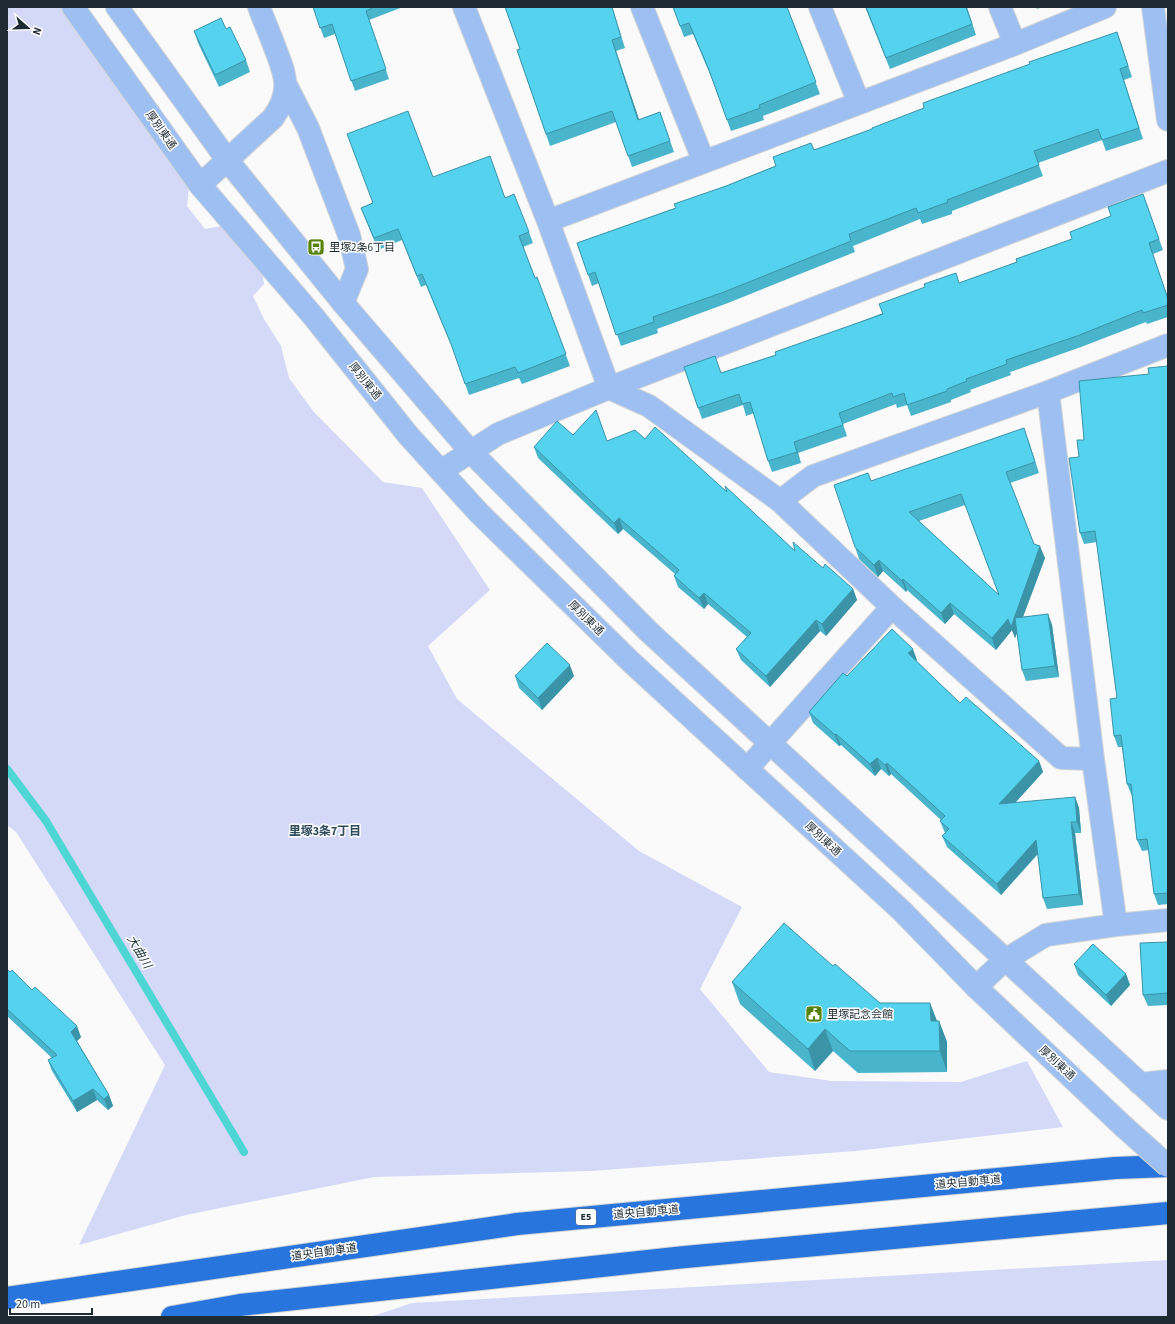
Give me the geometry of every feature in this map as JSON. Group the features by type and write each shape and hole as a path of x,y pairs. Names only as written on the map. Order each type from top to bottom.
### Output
{"highway":[{"name":"道央自動車道","path":"7,1298 517,1224 1108,1169 1168,1166"},
{"path":"172,1317 240,1305 677,1258 1168,1213"}],"street":[{"name":"厚別東通","path":"73,7 200,185 313,316 408,435 492,526 625,656 902,911 976,987 1123,1126 1168,1166"},
{"path":"117,7 228,161 343,304 470,451 648,631 1168,1109"},
{"path":"200,185 228,161 273,118 281,107 286,84 285,75 259,7"},
{"path":"464,7 548,221 610,388 650,406 780,501 892,607 1061,758 1093,759"},
{"path":"642,7 704,162"},
{"path":"820,7 858,103"},
{"path":"1000,7 1015,44"},
{"path":"548,221 1015,44 1105,7"},
{"path":"1153,7 1168,120"},
{"path":"286,84 308,128 349,235 357,269 343,304"},
{"path":"441,472 470,451 498,434 610,388 1168,171"},
{"path":"780,501 813,476 1048,392 1168,345"},
{"path":"1048,392 1093,759 1116,925"},
{"path":"747,769 892,607"},
{"path":"976,987 1005,960 1046,934 1168,920"},
{"path":"1140,1084 1168,1081"}],"shaded area":[{"path":"7,7 64,7 190,179 187,206 205,229 221,226 262,271 264,284 253,296 264,319 281,346 289,378 313,411 383,482 422,488 490,590 428,646 457,699 639,851 742,907 700,989 769,1072 832,1081 961,1082 1027,1061 1063,1127 856,1151 591,1171 374,1177 186,1215 79,1245 165,1065 16,832 7,825"},
{"path":"1168,1260 1168,1317 370,1317 412,1303"}],"building":[{"path":"313,7 375,7 366,11 386,69 351,81 332,24 320,28"},
{"path":"505,7 612,7 621,37 612,40 638,120 660,112 670,141 628,156 612,111 546,134 517,50 520,49"},
{"path":"673,7 787,7 816,82 759,105 760,108 727,120 709,70 689,23 680,26"},
{"path":"866,7 966,7 972,24 886,58"},
{"path":"221,18 226,29 230,27 246,60 215,75 194,31"},
{"path":"1117,32 1128,66 1120,69 1139,128 1102,140 1098,129 1034,151 1039,165 947,200 948,202 918,213 916,208 849,234 851,241 724,292 653,317 654,322 616,335 595,272 588,275 577,243 676,208 674,204 726,186 776,166 773,157 811,143 814,150 872,129 924,108 923,103 1030,64 1029,62"},
{"path":"408,111 433,177 490,156 505,198 514,194 529,232 519,236 535,278 537,277 566,354 518,373 515,367 465,384 451,344 422,274 417,276 398,229 374,238 361,208 373,203 347,134"},
{"path":"1143,194 1159,239 1149,243 1168,299 1168,305 1143,313 1142,310 1077,336 1006,360 1007,364 966,379 967,381 947,389 947,391 907,405 904,393 893,397 892,393 839,413 843,425 794,442 797,452 768,461 750,402 742,404 739,394 698,408 684,367 715,356 721,373 776,355 775,352 883,314 879,304 925,287 924,284 956,273 959,283 1017,262 1016,259 1072,239 1070,232 1111,216 1108,207"},
{"path":"1168,366 1168,893 1154,894 1147,839 1137,840 1131,784 1127,784 1121,735 1114,736 1110,699 1117,698 1095,531 1080,533 1069,458 1079,457 1077,440 1084,440 1079,381 1149,374 1148,368"},
{"path":"596,410 607,441 635,430 645,439 655,427 727,492 725,486 795,551 793,542 823,568 825,564 853,589 822,624 816,620 766,676 736,649 751,633 704,593 699,598 674,576 679,570 619,518 614,523 534,447 557,421 573,435"},
{"path":"1024,428 1035,462 1006,472 1034,544 1040,546 1011,627 1008,619 992,638 950,603 941,613 879,560 874,565 855,547 834,485 868,473 871,481","holes":["961,494 999,595 909,512"]},
{"path":"1048,614 1055,666 1022,670 1015,618"},
{"path":"892,629 913,649 908,653 960,703 966,697 1039,761 999,804 1075,797 1077,822 1071,822 1079,894 1043,898 1036,840 997,884 942,836 949,829 940,821 945,816 887,763 885,765 877,758 870,764 809,712 843,673 847,676"},
{"path":"547,643 570,665 538,698 515,676"},
{"name":"里塚記念会館","path":"784,923 833,966 835,964 880,1003 930,1003 931,1021 939,1021 940,1051 850,1051 825,1029 808,1049 732,982"},
{"path":"1168,942 1168,993 1143,995 1140,943"},
{"path":"1093,944 1126,974 1106,995 1074,964"},
{"path":"7,969 10,972 12,970 32,990 35,987 77,1026 71,1032 109,1095 104,1099 93,1089 73,1101 48,1060 57,1055 7,1009"}],"waterway":[{"name":"大曲川","path":"7,769 46,821 244,1152"}],"place":[{"name":"里塚2条6丁目","path":"316,247"},
{"name":"里塚記念会館","path":"814,1014"}],"district":[{"name":"里塚3条7丁目","path":"325,831"}]}
